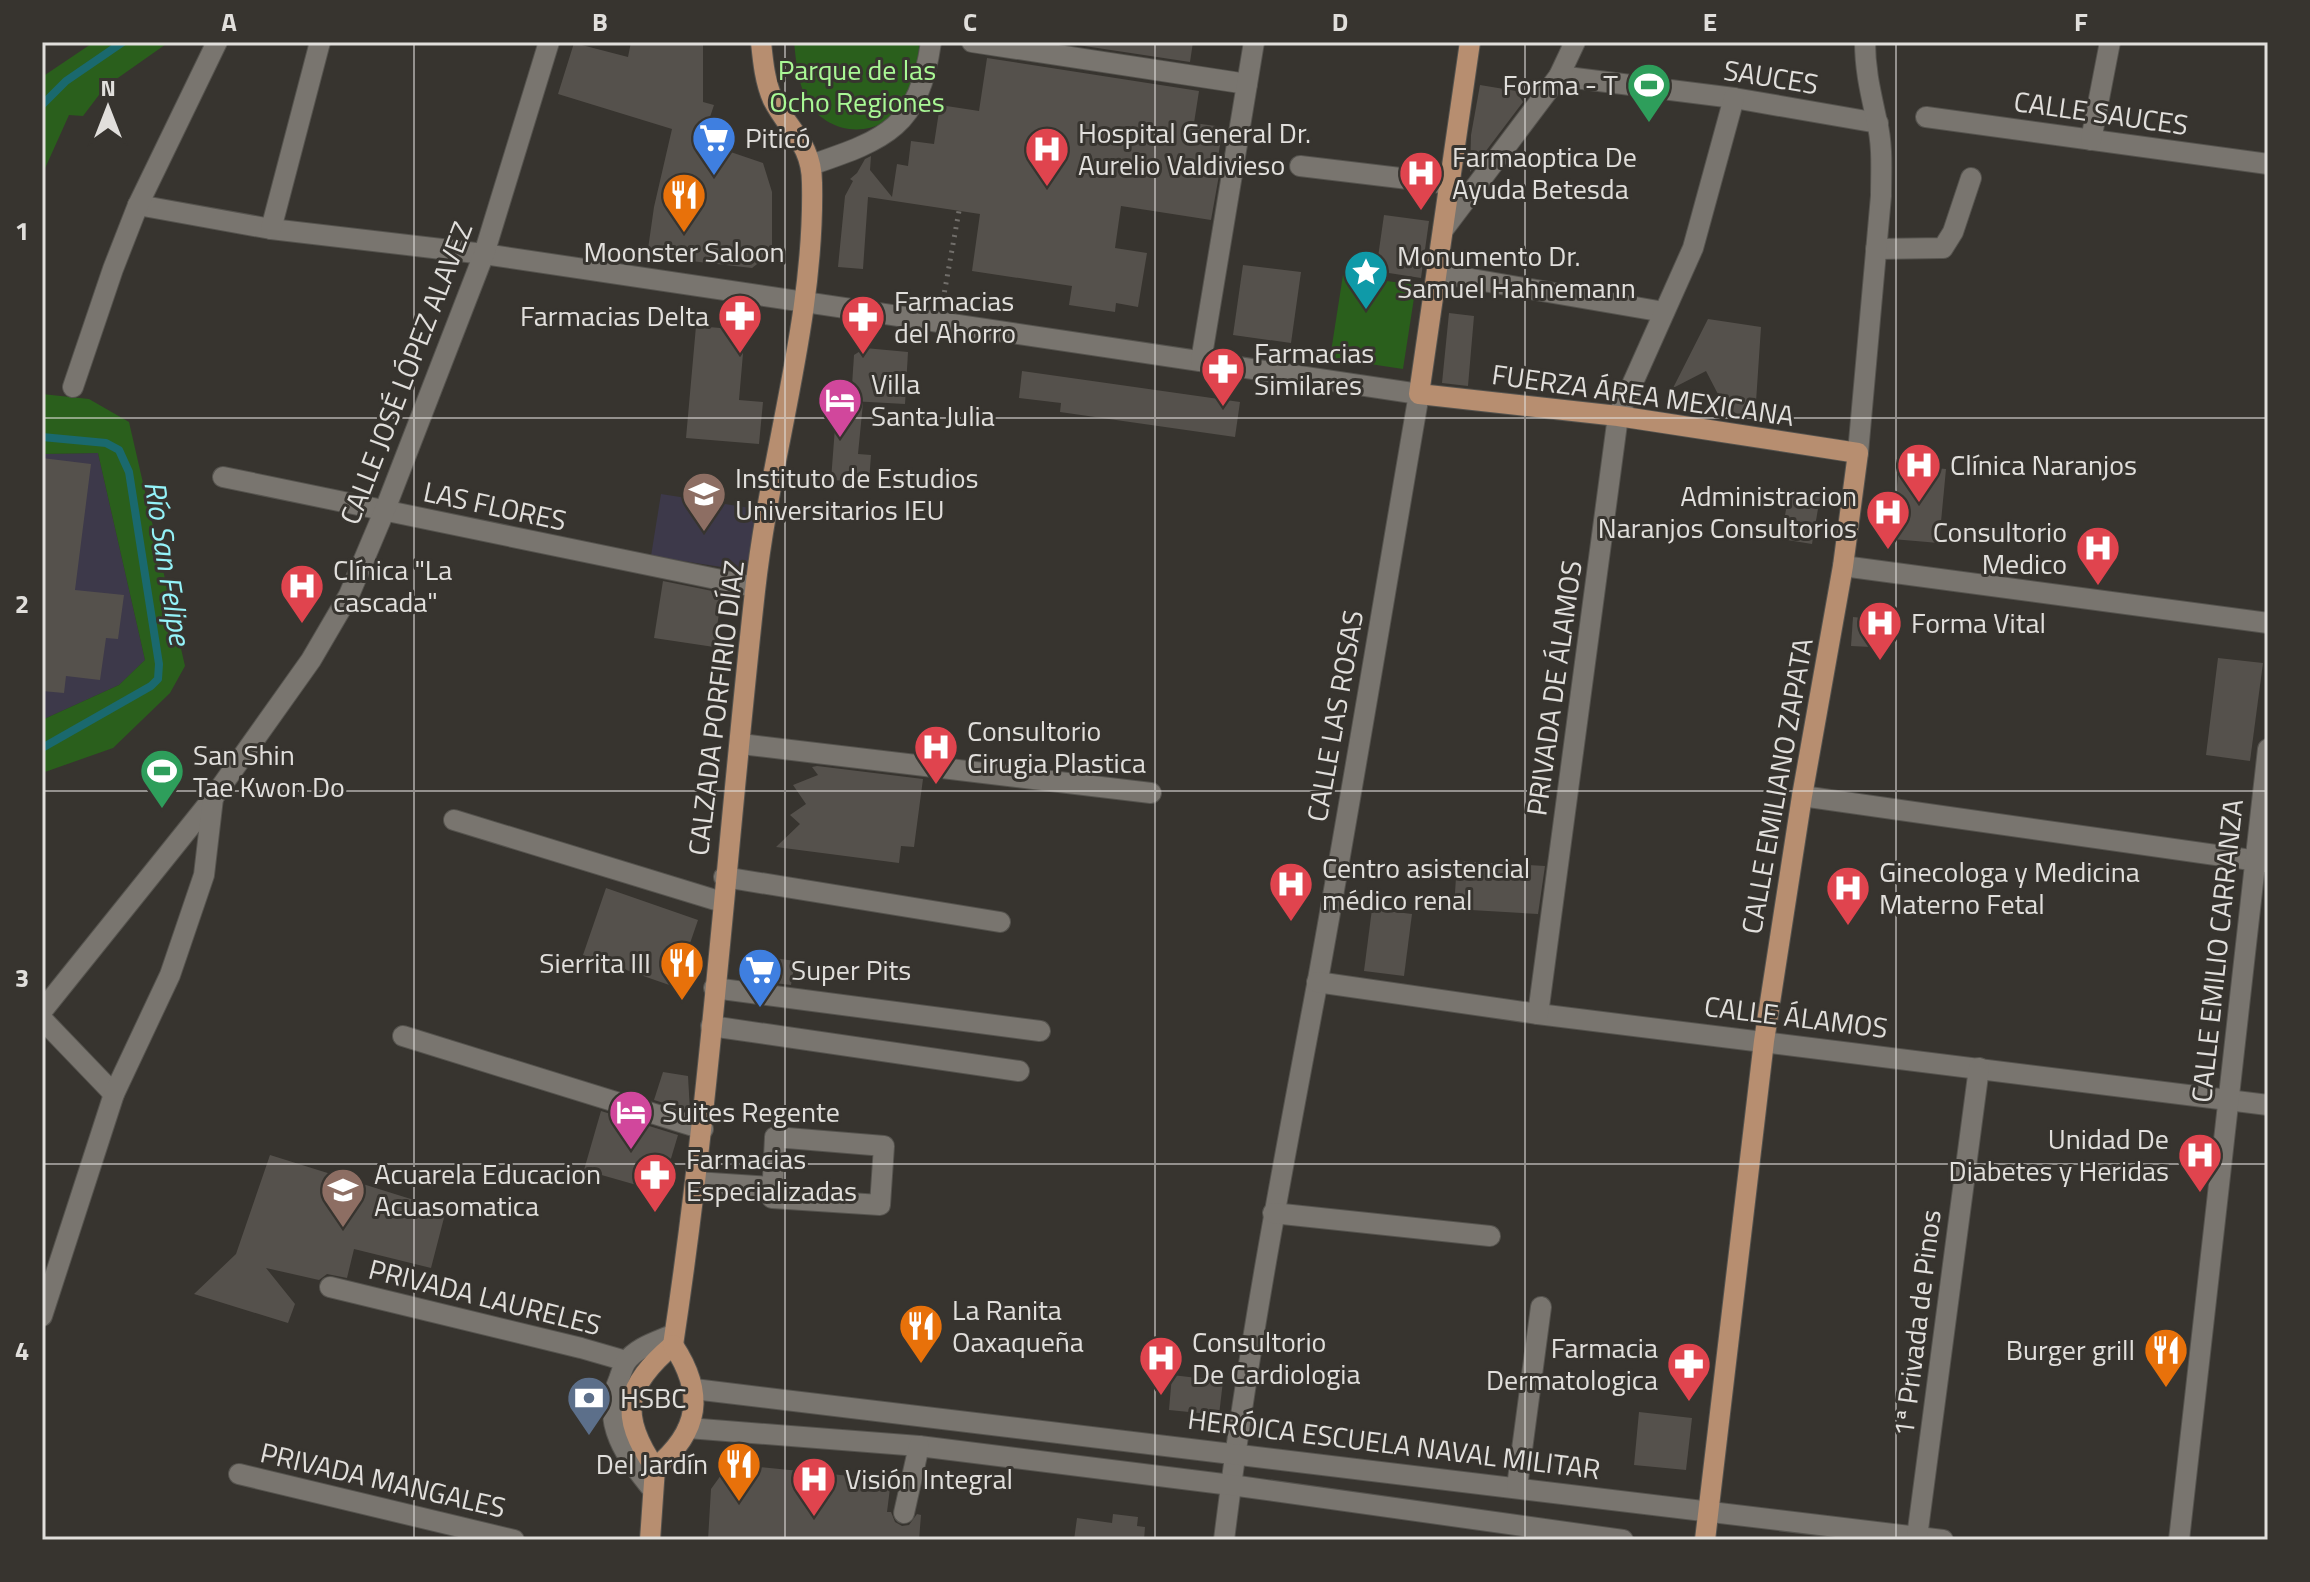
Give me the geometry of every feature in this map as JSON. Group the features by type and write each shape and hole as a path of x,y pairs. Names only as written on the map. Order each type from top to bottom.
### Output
{"main road":[{"name":"CALZADA PORFIRIO DÍAZ","path":"674,1340 703,1129 724,877 741,744 755,587 805,302 811,165 807,150 772,98 765,75 761,42"},
{"name":"CALLE LAS ROSAS","path":"1419,394 1470,42"},
{"name":"FUERZA ÁREA MEXICANA","path":"1419,394 1618,416 1858,453"},
{"name":"CALLE EMILIANO ZAPATA","path":"1705,1540 1711,1511 1764,1041 1802,796 1843,566 1858,453"},
{"path":"650,1540 655,1468 635,1434 631,1420 632,1405 642,1375 674,1340 694,1389 688,1428 680,1444 655,1468"}],"street":[{"path":"73,387 138,205 217,42"},
{"path":"271,229 320,42"},
{"name":"CALLE JOSÉ LÓPEZ ALAVEZ","path":"42,1011 213,798 311,660 349,595 484,254 549,42"},
{"path":"811,165 865,144 889,131 903,118 923,85 931,42"},
{"path":"972,42 1247,84"},
{"path":"1201,361 1254,42"},
{"path":"1443,230 1559,76 1575,42"},
{"name":"CALLE EMILIANO ZAPATA","path":"1858,453 1881,183 1878,123 1865,70 1865,42"},
{"path":"2091,140 2110,42"},
{"name":"SAUCES","path":"1559,76 1734,98 1878,123"},
{"name":"PRIVADA DE ÁLAMOS","path":"1538,1014 1618,416 1693,248 1734,98"},
{"name":"CALLE SAUCES","path":"1926,117 2268,164"},
{"path":"1300,166 1450,184"},
{"path":"1876,249 1943,248 1953,232 1971,178"},
{"path":"138,205 271,229 484,254 1419,394"},
{"path":"1437,273 1664,312"},
{"name":"CALLE LAS ROSAS","path":"1224,1540 1234,1452 1273,1213 1317,982 1419,394"},
{"name":"LAS FLORES","path":"223,477 755,587"},
{"path":"1843,566 2268,623"},
{"path":"741,744 1151,793"},
{"name":"CALLE EMILIO CARRANZA","path":"2179,1540 2261,862 2268,749"},
{"path":"1802,796 2261,862"},
{"path":"42,1316 114,1094 170,975 204,875 213,798"},
{"path":"454,820 722,902"},
{"path":"724,877 1000,922"},
{"name":"CALLE ÁLAMOS","path":"1317,982 1538,1014 2268,1105"},
{"path":"714,988 1040,1031"},
{"path":"42,1019 114,1094"},
{"path":"711,1026 1019,1071"},
{"path":"403,1036 703,1129"},
{"name":"1ª Privada de Pinos","path":"1917,1537 1979,1068"},
{"path":"775,1137 884,1146 880,1205 772,1198 772,1187 775,1137"},
{"path":"696,1182 772,1187"},
{"path":"1273,1213 1490,1236"},
{"name":"PRIVADA LAURELES","path":"330,1287 626,1361"},
{"path":"1517,1487 1541,1307"},
{"path":"653,1490 628,1460 617,1437 612,1414 614,1389 626,1361 643,1348 674,1340"},
{"name":"HERÓICA ESCUELA NAVAL MILITAR","path":"694,1389 1943,1540"},
{"path":"688,1428 913,1446 1231,1485 1623,1540"},
{"name":"PRIVADA MANGALES","path":"239,1474 514,1540"}],"path":[{"path":"940,322 959,211"}],"shaded area":[{"path":"98,453 145,660 119,685 42,720 42,454"},
{"name":"Instituto de Estudios Universitarios IEU","path":"661,494 757,509 747,571 651,556"}],"green space":[{"path":"94,42 169,42 105,87 83,116 69,115 42,175 42,77"},
{"name":"Parque de las Ocho Regiones","path":"794,42 920,42 915,73 905,102 883,123 870,128 842,128 829,122 808,102 798,73"},
{"path":"1343,275 1416,285 1403,369 1330,358"},
{"path":"42,394 89,399 129,422 185,666 170,693 113,748 42,773 42,720 119,685 145,660 98,453 42,454"}],"building":[{"path":"631,42 703,42 703,102 714,105 710,117 716,119 712,130 721,133 716,147 763,163 772,192 772,252 752,268 647,256 654,207 672,129 558,94 574,43 628,57"},
{"path":"1058,42 1193,42 1190,62"},
{"path":"987,58 1199,91 1194,123 1223,127 1217,163 1221,164 1211,220 1121,206 1115,248 1147,253 1138,307 1116,303 1115,312 1069,305 1072,286 972,271 980,214 868,197 863,269 838,267 845,196 853,181 850,179 865,159 871,156 870,170 892,197 897,164 908,166 911,141 934,144 940,105 979,111"},
{"path":"1480,85 1516,91 1523,102 1470,172 1471,135"},
{"path":"1384,215 1429,221 1421,278 1376,271"},
{"path":"1243,265 1301,272 1291,343 1233,335"},
{"path":"1449,313 1474,316 1468,386 1442,383"},
{"path":"1708,319 1761,327 1755,417 1737,414 1727,407 1706,371 1673,388"},
{"path":"696,326 745,330 739,400 763,402 759,444 686,438"},
{"path":"865,348 908,352 905,404 851,401 854,355"},
{"path":"1022,371 1240,402 1235,437 1060,412 1061,403 1019,398"},
{"path":"837,401 863,403 858,454 871,455 869,482 831,480"},
{"path":"42,458 91,464 75,590 124,595 118,639 106,638 100,680 66,676 64,693 42,691"},
{"name":"Clínica Naranjos","path":"1899,465 1946,469 1939,543 1892,539"},
{"path":"1789,492 1820,497 1812,544 1781,539"},
{"path":"663,581 722,593 714,647 654,638"},
{"path":"1853,617 1873,619 1871,647 1851,646"},
{"path":"2218,658 2263,663 2250,761 2206,755"},
{"path":"812,767 923,779 914,847 901,846 899,863 776,847 800,824 790,815 806,804 793,785 818,775"},
{"path":"1457,861 1545,866 1538,914 1454,909"},
{"path":"606,888 698,920 675,987 583,955"},
{"path":"1372,909 1412,914 1404,976 1364,971"},
{"path":"761,956 795,961 791,985 758,981"},
{"path":"663,1072 688,1076 690,1111 654,1100"},
{"name":"Suites Regente","path":"601,1111 678,1135 661,1192 584,1170"},
{"name":"Acuarela Educacion Acuasomatica","path":"270,1155 446,1210 431,1268 354,1249 347,1278 327,1274 319,1280 266,1268 295,1304 288,1323 194,1294 236,1254"},
{"path":"1172,1375 1223,1381 1219,1415 1169,1410"},
{"path":"1639,1412 1692,1418 1686,1470 1634,1465"},
{"path":"729,1464 891,1480 887,1512 891,1512 895,1522 902,1526 909,1525 917,1514 921,1515 919,1540 708,1540 711,1489"},
{"path":"1113,1514 1138,1517 1137,1526 1145,1527 1144,1540 1074,1540 1077,1518 1112,1523"}],"waterway":[{"name":"Río San Felipe","path":"42,105 66,81 123,42"},
{"name":"Río San Felipe","path":"42,437 106,443 119,450 129,472 159,664 158,679 151,686 42,748"}],"place":[{"name":"Forma - T","path":"1649,124"},
{"name":"Piticó","path":"714,177"},
{"name":"Hospital General Dr. Aurelio Valdivieso","path":"1047,188"},
{"name":"Farmaoptica De Ayuda Betesda","path":"1421,212"},
{"name":"Moonster Saloon","path":"684,234"},
{"name":"Monumento Dr. Samuel Hahnemann","path":"1366,311"},
{"name":"Farmacias Delta","path":"740,355"},
{"name":"Farmacias del Ahorro","path":"863,356"},
{"name":"Farmacias Similares","path":"1223,408"},
{"name":"Villa Santa Julia","path":"840,439"},
{"name":"Clínica Naranjos","path":"1919,504"},
{"name":"Instituto de Estudios Universitarios IEU","path":"704,533"},
{"name":"Administracion Naranjos Consultorios","path":"1888,551"},
{"name":"Consultorio Medico","path":"2098,587"},
{"name":"Clínica \"La cascada\"","path":"302,625"},
{"name":"Forma Vital","path":"1880,662"},
{"name":"Consultorio Cirugia Plastica","path":"936,786"},
{"name":"San Shin Tae Kwon Do","path":"162,810"},
{"name":"Centro asistencial médico renal","path":"1291,923"},
{"name":"Ginecologa y Medicina Materno Fetal","path":"1848,927"},
{"name":"Sierrita III","path":"682,1002"},
{"name":"Super Pits","path":"760,1009"},
{"name":"Suites Regente","path":"631,1151"},
{"name":"Unidad De Diabetes y Heridas","path":"2200,1194"},
{"name":"Farmacias Especializadas","path":"655,1214"},
{"name":"Acuarela Educacion Acuasomatica","path":"343,1229"},
{"name":"La Ranita Oaxaqueña","path":"921,1365"},
{"name":"Burger grill","path":"2166,1389"},
{"name":"Consultorio De Cardiologia","path":"1161,1397"},
{"name":"Farmacia Dermatologica","path":"1689,1403"},
{"name":"HSBC","path":"589,1437"},
{"name":"Del Jardín","path":"739,1503"},
{"name":"Visión Integral","path":"814,1518"}]}
